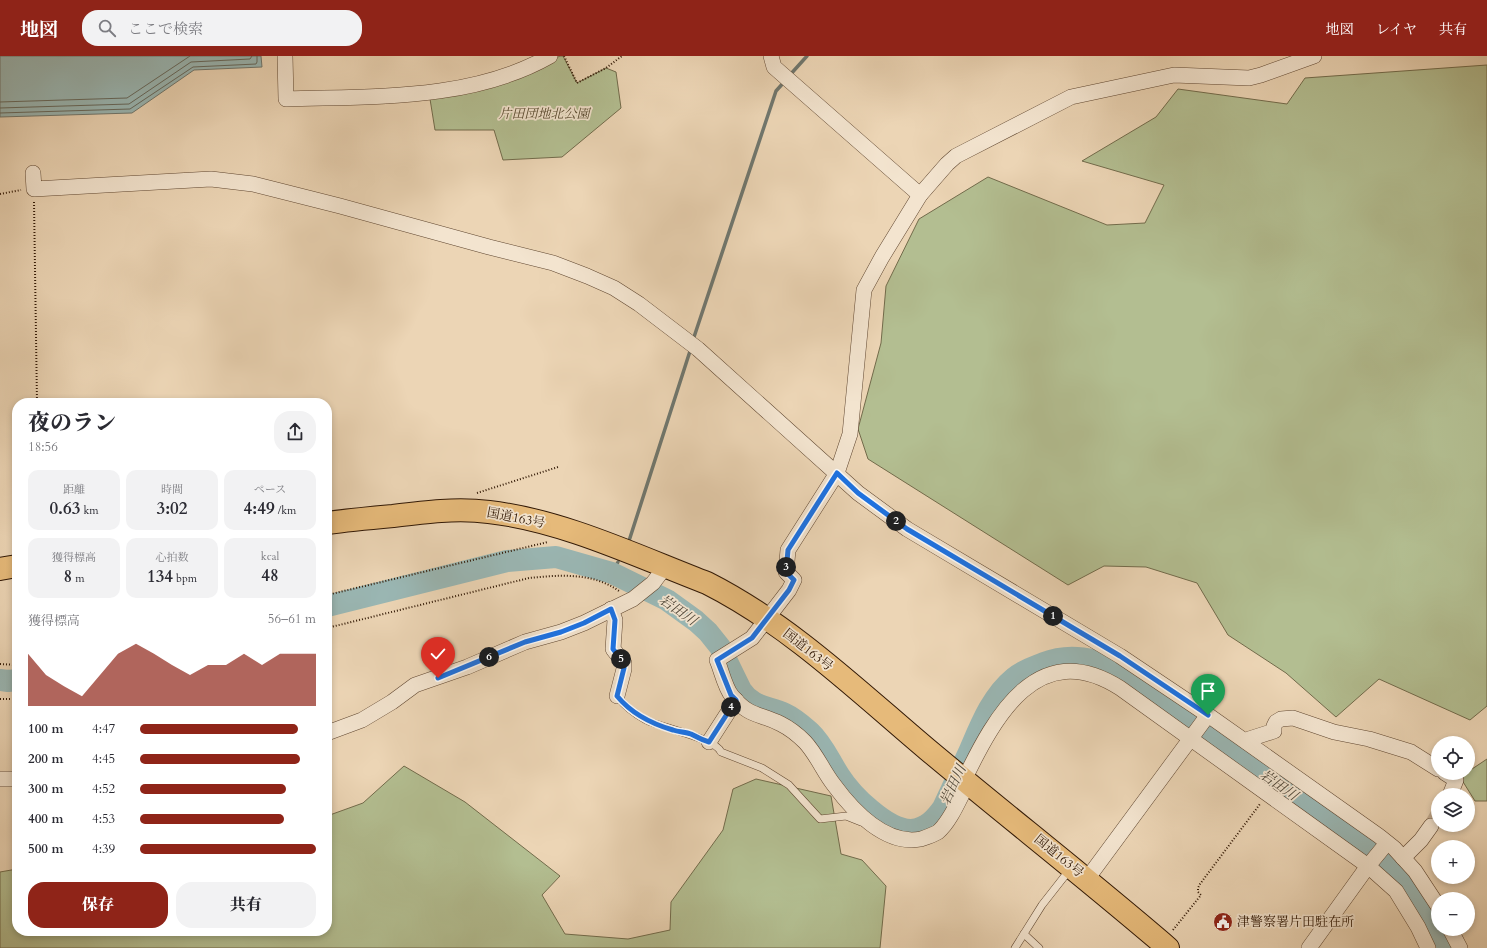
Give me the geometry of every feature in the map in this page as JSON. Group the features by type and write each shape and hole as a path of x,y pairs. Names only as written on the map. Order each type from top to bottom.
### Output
{"highway":[{"name":"国道163号","path":"332,522 430,511 463,510 490,512 521,517 564,529 659,575 707,583 724,591 767,617 834,670 962,778 1165,945"},
{"path":"0,569 12,567"}],"street":[{"path":"285,56 286,99 382,95 451,90 491,80 519,70 550,56"},
{"path":"771,56 774,67 920,195"},
{"path":"1314,56 1249,78 1174,75 1071,97 956,156 947,164 920,195 882,257 864,290 850,434 837,473 788,550 786,572 794,580 789,590 752,638 717,660 731,695 736,700 749,712 780,724 792,731 811,749 834,786 854,808 874,826 886,834 905,840 914,840 931,836 938,832 946,823 962,778 986,736 1011,701 1029,685 1038,679 1060,672 1088,674 1113,684 1192,737 1268,794 1369,864 1396,890 1418,927 1428,948"},
{"path":"33,173 34,189 211,179 253,184 553,263 614,288 639,304 698,350 858,493 907,529 1120,656 1207,717 1247,742 1379,836 1385,846 1403,858 1415,871 1431,895"},
{"path":"332,731 362,720 392,702 416,685 467,667 525,642 561,632 584,623 632,599 659,575"},
{"path":"611,609 615,620 613,649 624,663 617,696"},
{"path":"709,742 736,700"},
{"path":"1079,873 1207,717"},
{"path":"1247,742 1249,739 1274,731 1276,722 1281,719 1293,718 1334,732 1368,739 1411,752 1431,765"},
{"path":"0,779 12,779"},
{"path":"1403,858 1421,840 1431,826"},
{"path":"1309,948 1369,864 1385,846"},
{"path":"1454,936 1460,948"}],"lane":[{"path":"617,696 623,703 644,719 673,730 691,734 702,740 715,744 721,752 762,768 789,786 820,819 846,816 874,826"},
{"path":"1015,948 1042,905 1079,873"},
{"path":"1024,934 1039,948"}],"path":[{"path":"564,56 577,83 606,68 622,56"},
{"path":"0,194 24,189 34,189 36,398"},
{"path":"332,595 551,541 558,537 564,529"},
{"path":"332,627 528,578 579,576 601,582 632,599"},
{"path":"0,664 12,665"},
{"path":"0,699 12,699"},
{"path":"1165,945 1201,895 1198,892 1200,884 1268,794"}],"green space":[{"name":"片田団地北公園","path":"560,56 563,56 577,83 606,68 616,72 621,108 562,157 503,160 494,130 435,130 430,99 522,75"},
{"path":"1487,65 1487,706 1470,720 1379,679 1336,717 1286,673 1228,635 1197,583 1146,567 1104,566 1068,585 868,459 858,429 881,343 886,286 919,219 988,177 1107,225 1145,223 1164,185 1082,161 1156,117 1178,89 1287,104 1305,78"},
{"path":"1487,759 1487,801 1475,801 1475,788 1467,788 1462,780 1475,780 1475,767"},
{"path":"404,766 465,802 560,876 542,895 565,934 628,939 670,930 671,902 723,830 733,789 756,779 831,796 841,854 862,860 886,886 880,948 0,948 0,872 12,870 12,936 332,936 332,814 363,803"}],"water":[{"path":"0,56 261,56 262,67 194,70 132,113 0,117"}],"waterway":[{"path":"789,76 807,56"},
{"path":"693,340 776,91 785,81"},
{"path":"628,544 691,348"},
{"name":"岩田川","path":"332,605 507,561 556,557 612,573 667,600 696,621 708,632 720,647 741,690 746,696 761,706 779,711 788,716 810,732 826,752 835,769 845,783 861,801 881,818 902,829 912,830 926,825 937,816 943,808 978,730 993,702 1006,685 1021,673 1032,667 1054,660 1063,658 1083,658 1102,663 1120,671 1372,851 1405,882 1428,911 1444,948"},
{"path":"612,573 618,562"},
{"name":"岩田川","path":"0,680 12,681"}],"place":[{"name":"津警察署片田駐在所","path":"1223,922"}],"route":[{"path":"438,678 525,642 561,632 584,623 611,609 615,620 613,649 624,663 624,674 617,696 623,703 644,719 673,730 691,734 709,742 736,700 731,695 717,660 752,638 789,590 794,580 786,572 788,550 837,473 858,493 907,529 1120,656 1208,715"}]}
